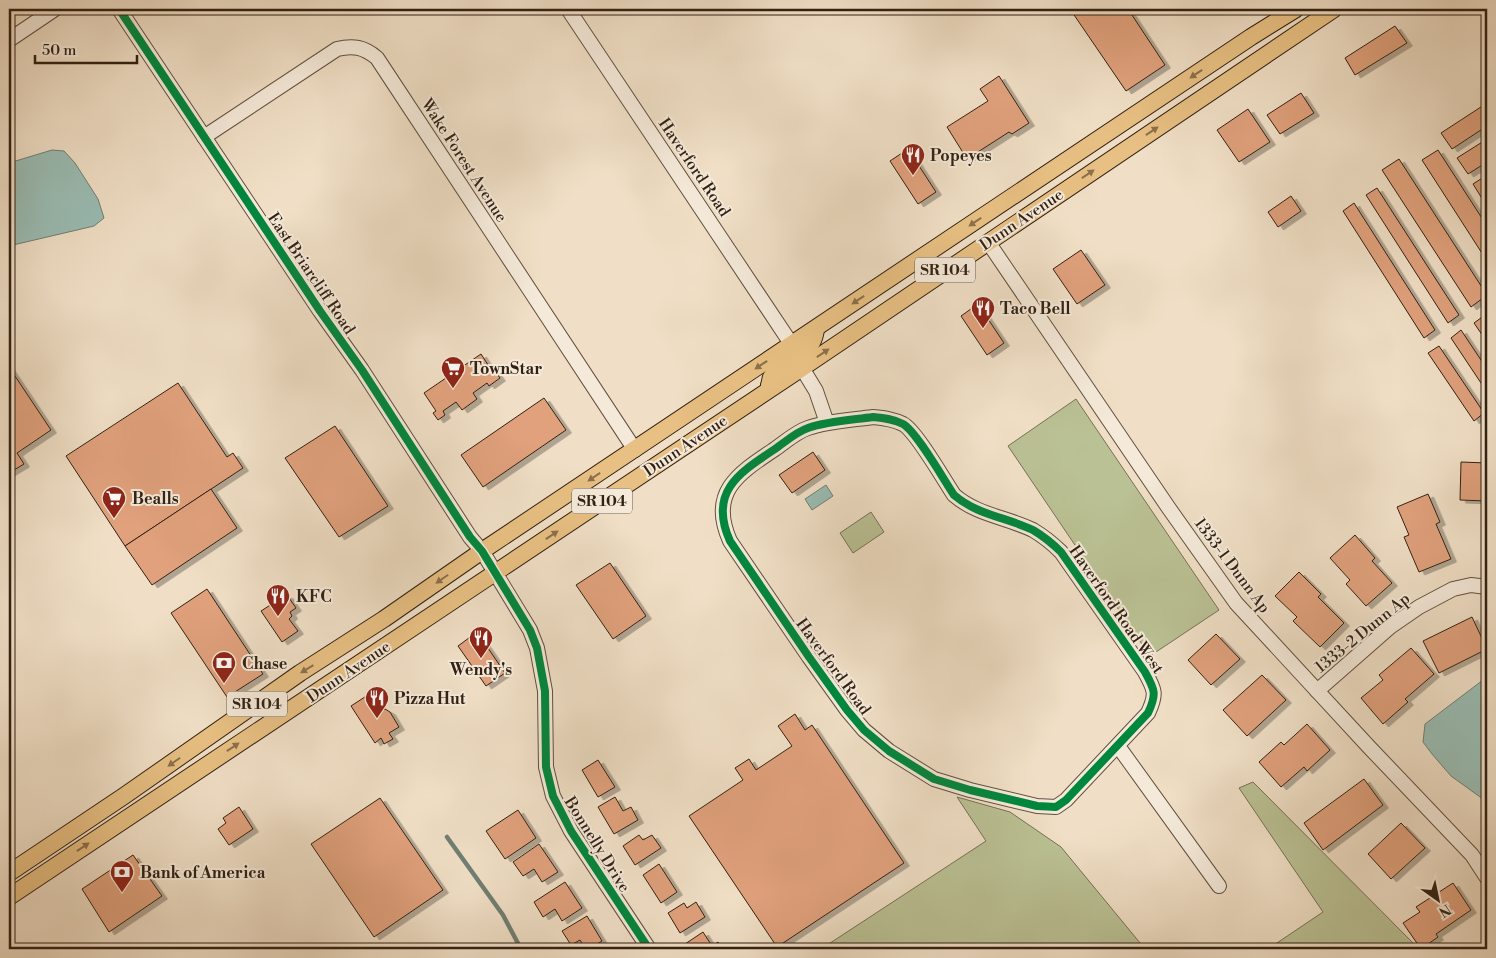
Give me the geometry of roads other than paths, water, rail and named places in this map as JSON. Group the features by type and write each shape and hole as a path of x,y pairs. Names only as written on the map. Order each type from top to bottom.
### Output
{"main road":[{"path":"1251,37 1268,17 1280,9"},
{"name":"Dunn Avenue","path":"9,873 124,796 300,673 384,619 482,551 1216,60 1296,9"},
{"name":"Dunn Avenue","path":"9,897 802,368 1334,9"},
{"path":"1182,111 1187,100 1213,77 1218,66 1216,60"},
{"path":"988,242 991,230 1012,208 1015,195"},
{"path":"802,368 798,363 799,357 811,346 816,328"},
{"path":"768,390 771,377 792,356 794,350 792,344"}],"street":[{"path":"9,40 54,9"},
{"name":"East Briarcliff Road","path":"119,9 320,311 362,370 470,536 482,551"},
{"name":"Haverford Road","path":"568,9 792,344"},
{"name":"Wake Forest Avenue","path":"204,137 336,49 348,46 368,51 377,58 635,450"},
{"name":"1333-1 Dunn Ap","path":"988,242 1236,604 1472,855 1487,878"},
{"path":"802,368 816,391 826,423"},
{"name":"Haverford Road West","path":"826,423 873,417 892,419 906,425 960,500 977,510 1031,529 1043,536 1061,552 1145,672 1154,688 1155,699 1148,713 1118,746"},
{"name":"Haverford Road","path":"826,423 806,429 744,469 731,485 724,500 723,516 730,541 809,657 847,710 864,730 889,752 934,779 970,790 1037,806 1056,807 1066,800 1118,746"},
{"name":"Bonnelly Drive","path":"482,551 530,630 537,648 545,692 546,767 553,796 571,831 649,949"},
{"name":"1333-2 Dunn Ap","path":"1317,692 1390,627 1419,606 1453,589 1471,585 1487,587"},
{"path":"1118,746 1219,886"}],"water":[{"path":"52,150 64,151 75,163 98,199 104,218 94,226 13,245 9,244 9,163"},
{"path":"826,485 833,496 812,510 805,499"},
{"path":"1487,677 1487,802 1451,776 1423,742 1425,724"}],"waterway":[{"path":"447,837 503,915 521,949"}],"place":[{"name":"Popeyes","path":"913,176"},
{"name":"Taco Bell","path":"983,329"},
{"name":"TownStar","path":"453,389"},
{"name":"Bealls","path":"114,519"},
{"name":"KFC","path":"278,617"},
{"name":"Wendy's","path":"481,659"},
{"name":"Chase","path":"224,684"},
{"name":"Pizza Hut","path":"377,719"},
{"name":"Bank of America","path":"122,893"}]}
